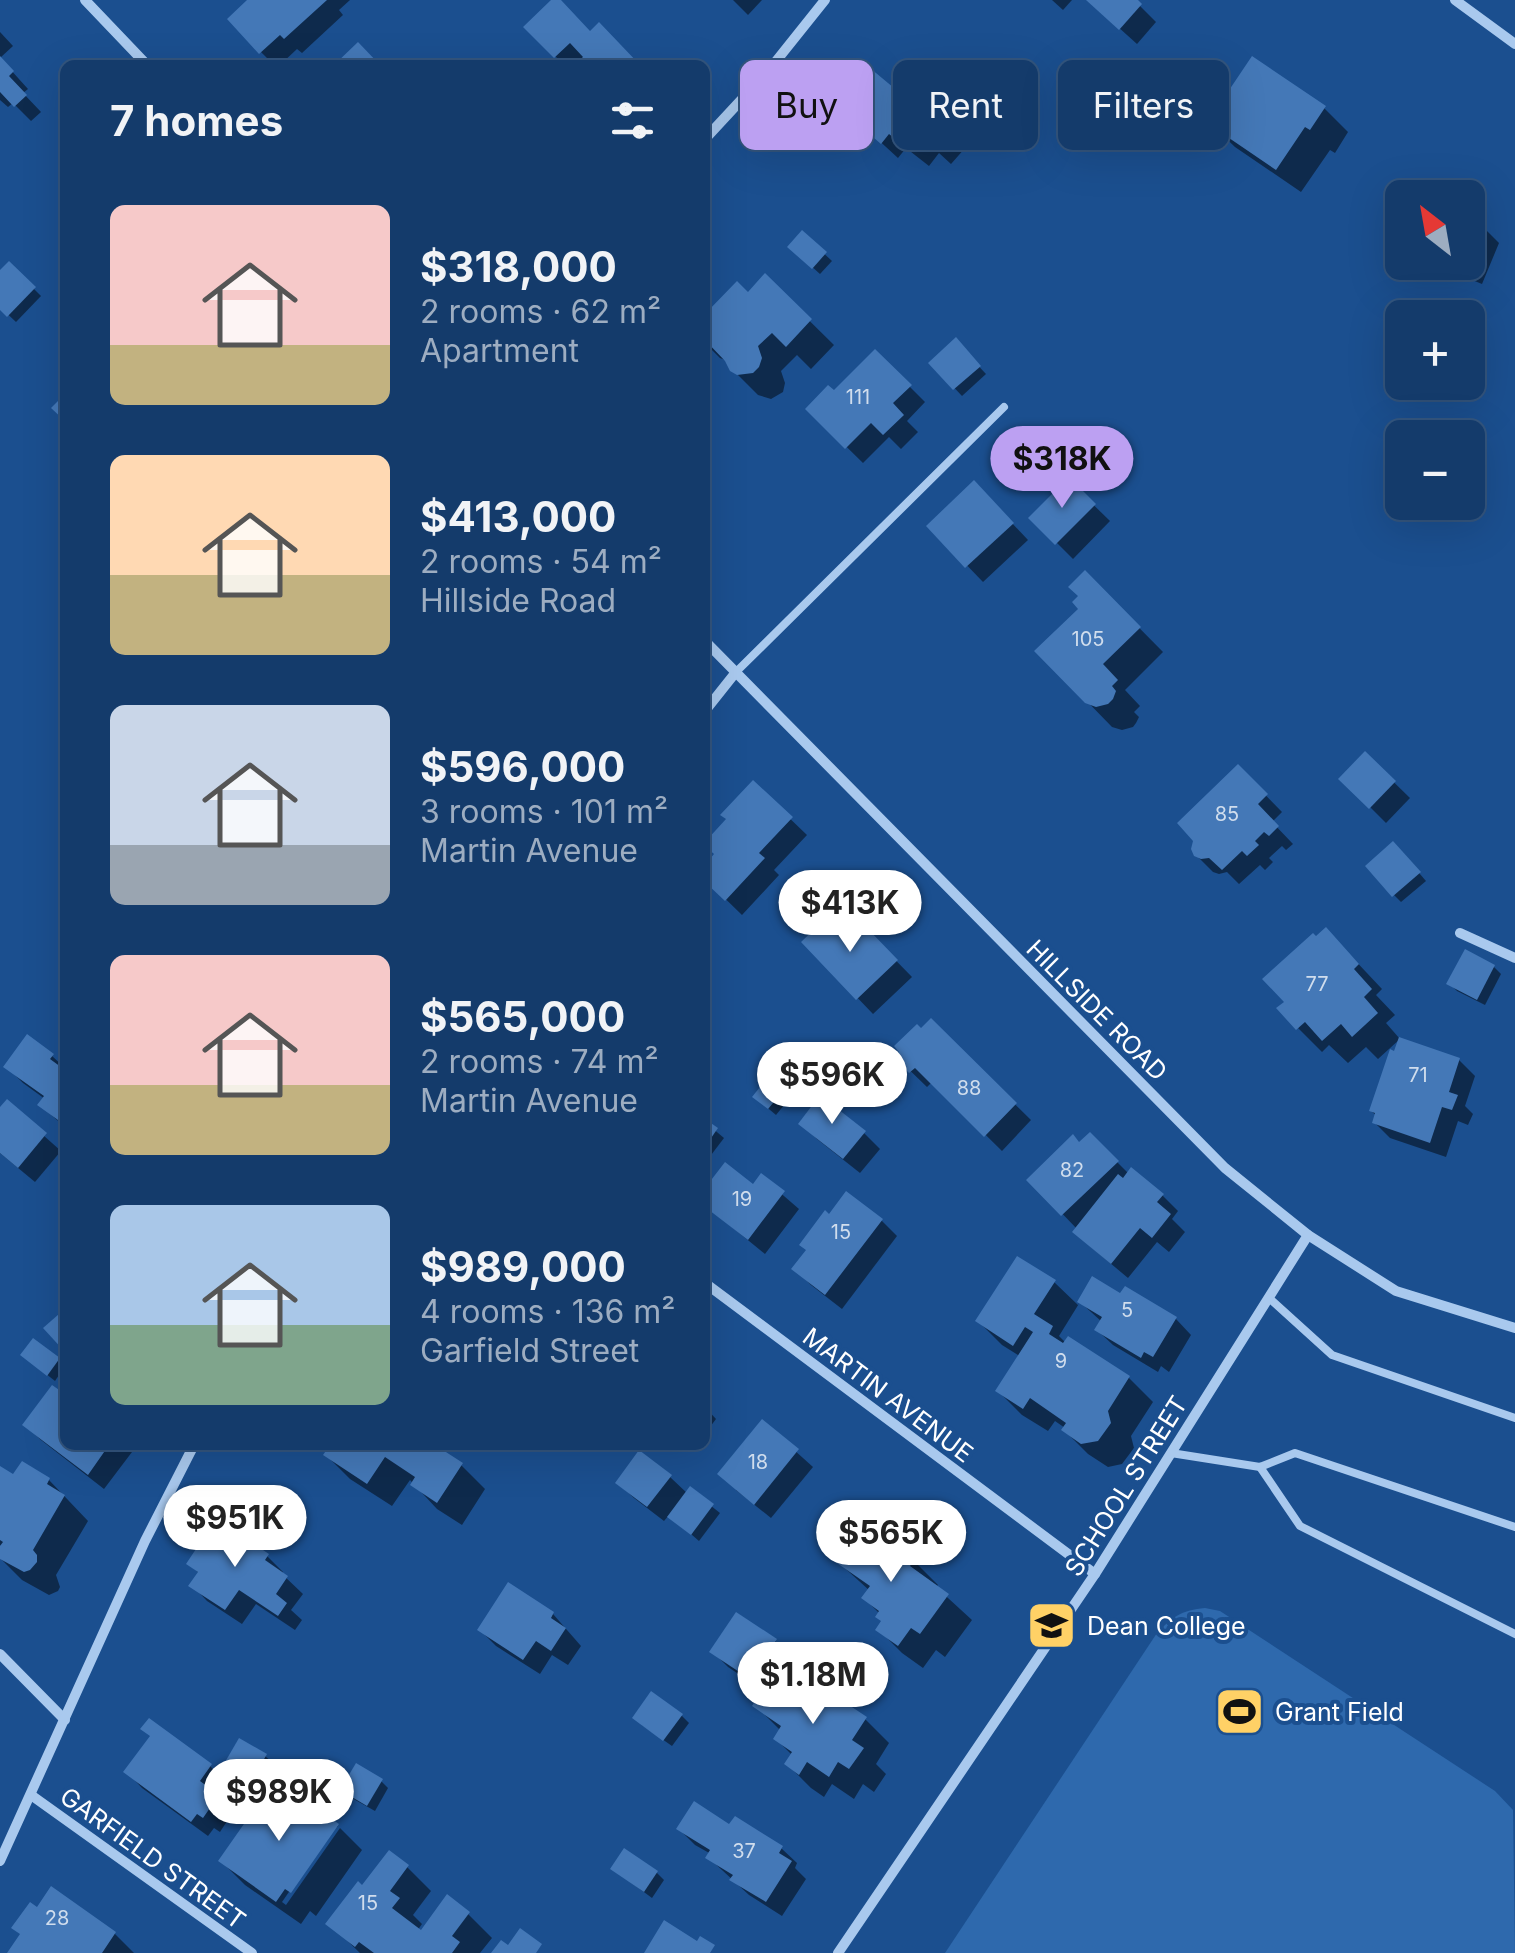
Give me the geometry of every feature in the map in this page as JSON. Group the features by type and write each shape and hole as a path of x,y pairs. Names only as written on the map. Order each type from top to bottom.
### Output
{"street":[{"path":"85,0 142,60"},
{"path":"710,133 769,70 825,0"},
{"path":"1455,0 1515,44"},
{"name":"HILLSIDE ROAD","path":"710,646 1225,1168 1308,1235 1396,1291 1515,1328"},
{"path":"710,706 736,672"},
{"path":"1460,933 1515,958"},
{"name":"SCHOOL STREET","path":"838,1953 1095,1574 1308,1235"},
{"name":"MARTIN AVENUE","path":"710,1287 1095,1574"},
{"path":"0,1861 145,1541 191,1450"},
{"path":"0,1654 65,1720"},
{"name":"GARFIELD STREET","path":"31,1795 252,1953"}],"lane":[{"path":"736,672 1004,407"},
{"path":"1269,1298 1332,1354 1515,1418"},
{"path":"1171,1454 1260,1467 1294,1453 1515,1528"},
{"path":"1260,1467 1300,1526 1515,1634"}],"shaded area":[{"name":"Grant Field","path":"1205,1608 1220,1611 1495,1791 1513,1810 1515,1953 945,1953 1157,1633 1178,1615"}],"building":[{"path":"247,0 327,0 284,39 280,35 259,54 227,19"},
{"path":"551,0 561,0 590,31 599,22 635,60 580,60 583,57 570,43 554,58 523,27"},
{"path":"1086,0 1138,0 1142,4 1119,30"},
{"path":"358,42 375,60 339,60"},
{"path":"0,56 14,71 9,76 27,95 14,107 0,92"},
{"path":"1252,56 1326,106 1310,130 1305,127 1276,170 1229,138 1229,90"},
{"path":"873,70 893,87 893,137 889,134 881,144 873,137"},
{"path":"802,230 827,252 812,269 787,247"},
{"path":"9,261 36,287 7,317 0,310 0,270"},
{"path":"765,273 812,319 786,347 772,333 758,346 762,358 759,367 753,373 737,375 710,345 710,309 737,281 748,292"},
{"path":"956,337 981,366 953,390 928,363"},
{"path":"875,349 912,385 893,403 904,415 883,435 871,423 845,449 805,409 828,385 834,390"},
{"path":"60,399 60,416 51,408"},
{"path":"1069,477 1096,504 1055,545 1028,518"},
{"path":"974,480 1014,523 965,568 926,526"},
{"path":"1085,570 1141,627 1103,664 1118,680 1112,686 1116,691 1113,699 1096,707 1085,703 1034,651 1078,609 1072,602 1078,596 1068,587"},
{"path":"1365,751 1396,781 1369,809 1338,779"},
{"path":"1238,764 1268,794 1258,804 1279,826 1269,836 1264,832 1255,841 1259,845 1247,856 1242,851 1222,870 1209,858 1194,856 1193,841 1177,823"},
{"path":"753,780 793,817 759,853 765,858 725,901 710,887 710,859 714,854 710,850 710,837 726,819 720,815"},
{"path":"1393,841 1421,872 1392,897 1365,866"},
{"path":"839,915 859,936 867,928 898,960 856,1000 801,942 824,920 829,925"},
{"path":"1326,927 1359,964 1354,969 1372,989 1364,997 1378,1013 1352,1037 1341,1024 1322,1041 1305,1022 1296,1030 1276,1008 1284,1002 1262,979 1313,933 1316,936"},
{"path":"1465,949 1495,965 1477,1000 1446,984"},
{"path":"931,1018 1017,1103 984,1137 915,1068 909,1073 893,1057 899,1052 894,1046 917,1024 921,1028"},
{"path":"27,1034 54,1054 50,1059 60,1066 60,1121 37,1105 44,1096 3,1067"},
{"path":"1399,1037 1460,1058 1449,1092 1458,1095 1452,1110 1442,1107 1430,1143 1372,1123 1375,1113 1369,1111 1390,1049 1394,1051"},
{"path":"827,1045 852,1074 824,1098 799,1070"},
{"path":"772,1072 788,1085 768,1109 752,1097"},
{"path":"820,1095 866,1131 843,1159 798,1124"},
{"path":"7,1099 47,1133 18,1168 0,1153 0,1107"},
{"path":"710,1122 718,1128 710,1140"},
{"path":"1090,1132 1119,1161 1061,1216 1026,1180 1073,1134 1079,1142"},
{"path":"725,1162 753,1184 761,1173 785,1191 748,1240 710,1211 710,1182"},
{"path":"1131,1167 1164,1194 1157,1202 1171,1214 1152,1238 1140,1228 1111,1264 1072,1232 1118,1174 1123,1178"},
{"path":"846,1191 883,1219 825,1295 791,1269 806,1250 799,1245 825,1210 829,1214"},
{"path":"1017,1256 1056,1280 1034,1314 1053,1326 1049,1334 1063,1343 1068,1336 1130,1376 1108,1411 1111,1423 1098,1441 1081,1444 1061,1430 1066,1423 1030,1398 1023,1409 995,1391 1033,1332 1025,1327 1013,1346 975,1321"},
{"path":"1092,1276 1120,1293 1125,1286 1177,1317 1153,1357 1144,1352 1141,1358 1094,1330 1102,1317 1077,1302"},
{"path":"59,1314 60,1347 43,1328"},
{"path":"33,1338 60,1358 47,1376 20,1355"},
{"path":"52,1385 60,1391 60,1450 106,1450 88,1475 22,1425"},
{"path":"762,1419 799,1449 754,1505 717,1474"},
{"path":"326,1450 443,1450 463,1463 437,1503 410,1485 415,1477 385,1457 367,1484 323,1455"},
{"path":"639,1450 672,1475 647,1507 615,1483"},
{"path":"22,1461 50,1478 47,1484 65,1495 33,1550 37,1562 24,1572 0,1559 0,1466 13,1474"},
{"path":"690,1486 714,1504 691,1535 667,1517"},
{"path":"216,1519 269,1554 265,1560 288,1576 276,1594 287,1603 278,1616 239,1590 225,1610 188,1586 198,1572 186,1564"},
{"path":"857,1528 882,1545 887,1539 915,1559 910,1566 949,1594 920,1634 911,1628 898,1646 875,1630 881,1621 875,1617 879,1611 861,1598 870,1586 834,1561 845,1547 837,1542 845,1530 852,1535"},
{"path":"508,1582 554,1612 551,1618 566,1628 551,1651 536,1641 523,1660 477,1630"},
{"path":"736,1612 777,1639 750,1679 709,1652"},
{"path":"811,1680 867,1717 852,1740 864,1748 849,1769 838,1762 829,1777 807,1762 799,1775 784,1764 792,1752 773,1739 781,1726 752,1706 768,1681 798,1700"},
{"path":"651,1691 683,1714 663,1741 632,1718"},
{"path":"149,1718 212,1764 200,1781 219,1795 203,1818 197,1814 191,1822 123,1772 150,1736 140,1729"},
{"path":"239,1738 267,1754 249,1785 221,1769"},
{"path":"356,1763 383,1779 367,1806 340,1790"},
{"path":"284,1785 339,1824 291,1893 285,1889 276,1902 218,1861 258,1804 267,1810"},
{"path":"694,1801 729,1824 735,1816 783,1846 779,1853 792,1861 766,1902 729,1880 733,1875 705,1858 710,1850 676,1829"},
{"path":"624,1848 658,1871 644,1892 610,1869"},
{"path":"389,1850 409,1865 390,1891 400,1898 392,1908 421,1930 447,1894 470,1912 452,1936 460,1942 452,1953 374,1953 359,1942 355,1947 325,1924 358,1881 362,1885"},
{"path":"51,1886 116,1932 102,1953 7,1953 20,1934 11,1928 30,1902 37,1907"},
{"path":"664,1920 697,1941 700,1936 715,1945 710,1953 644,1953"},
{"path":"520,1928 542,1944 536,1953 491,1953 501,1940 508,1945"}],"place":[{"name":"Dean College","path":"1052,1626"},
{"name":"Grant Field","path":"1240,1712"}]}
